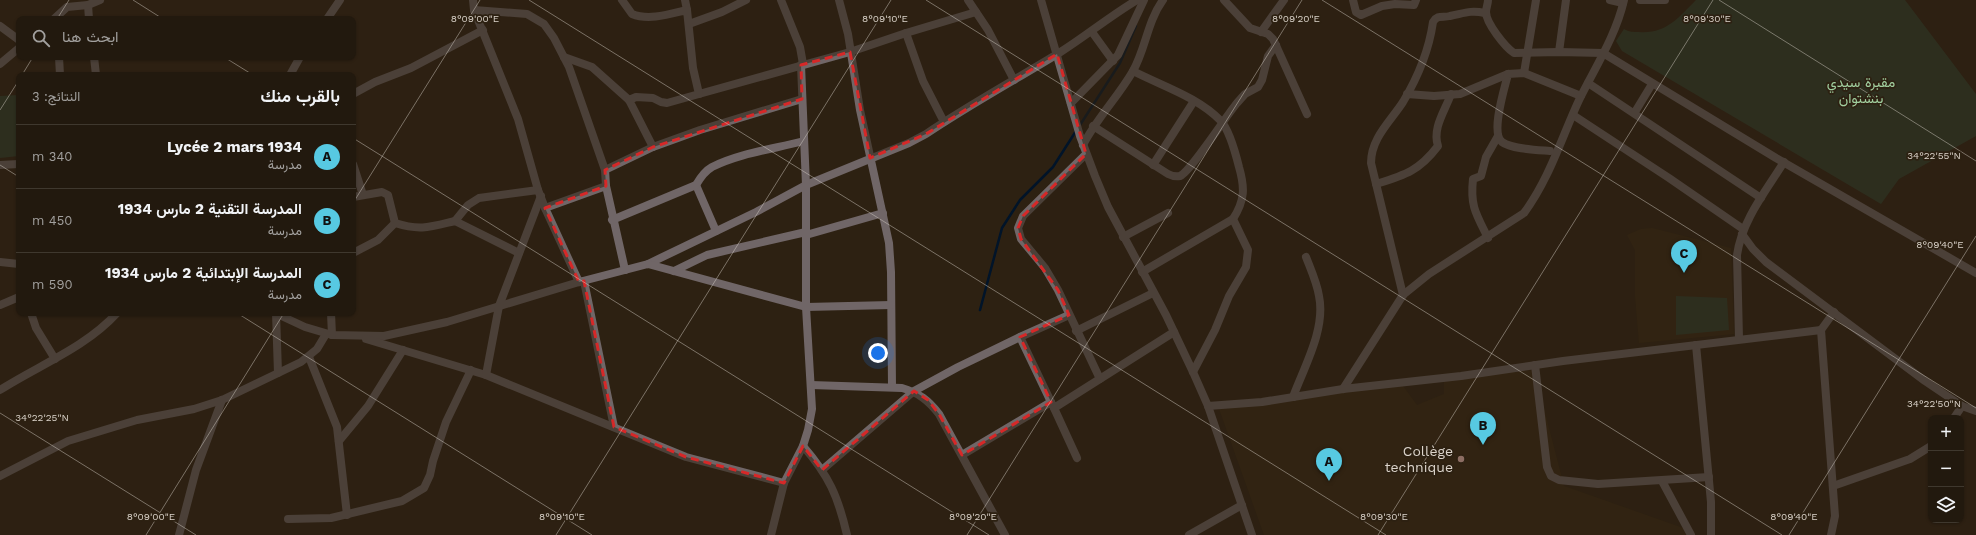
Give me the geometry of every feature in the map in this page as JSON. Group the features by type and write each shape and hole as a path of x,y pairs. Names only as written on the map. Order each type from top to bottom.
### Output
{"street":[{"path":"58,16 68,3 88,4 100,0"},
{"path":"329,16 340,0"},
{"path":"473,0 474,10 518,119 539,193 581,282 614,427"},
{"path":"622,0 627,11 637,16 668,15 687,10"},
{"path":"685,0 693,68 699,94"},
{"path":"688,24 722,12 746,0"},
{"path":"771,535 784,483 803,446 812,410 806,307 806,184 802,65 800,47 781,0"},
{"path":"839,0 844,17 870,158 889,243 892,387"},
{"path":"968,0 998,48 1014,80"},
{"path":"1041,0 1086,154 1122,237 1174,332 1208,406 1252,535"},
{"path":"282,316 305,327 329,334 384,336 414,331 648,264 716,231 806,184 909,143 1058,54 1092,32 1108,17 1137,0"},
{"path":"1072,106 1113,61 1144,0"},
{"path":"1083,145 1093,126 1133,71 1153,17 1163,0"},
{"path":"1224,0 1250,28 1268,34 1276,45 1307,114"},
{"path":"1261,32 1284,0"},
{"path":"1353,0 1356,12 1361,15 1382,6 1394,4 1414,5 1416,0"},
{"path":"1488,0 1486,13 1490,23 1509,50 1514,53 1603,53 1652,84 1784,162 1976,273"},
{"path":"1524,73 1526,53 1536,0"},
{"path":"1559,52 1566,0"},
{"path":"1343,389 1403,295 1429,274 1488,238 1524,213 1531,204 1556,157 1581,96 1603,53 1623,1 1610,0"},
{"path":"1640,0 1665,0"},
{"path":"88,4 90,16"},
{"path":"474,10 527,14 544,24 554,38 564,56 605,170 606,186 612,220 625,270"},
{"path":"1403,295 1371,163 1371,152 1374,143 1407,94 1427,54 1433,22 1436,18 1441,16 1448,17 1470,10 1486,13"},
{"path":"630,100 636,97 653,98 660,102 667,103 850,52 976,12"},
{"path":"0,26 16,38"},
{"path":"356,92 375,82 416,65 483,30"},
{"path":"1092,32 1113,61"},
{"path":"906,33 923,81 944,122"},
{"path":"1093,126 1168,174 1180,176 1190,166 1236,102 1258,87 1262,80 1268,56 1276,45"},
{"path":"0,64 16,51"},
{"path":"564,56 592,67 630,100 653,147"},
{"path":"59,60 60,72"},
{"path":"94,60 96,72"},
{"path":"292,72 298,60"},
{"path":"1133,71 1194,100 1222,122 1236,154 1242,176 1244,195 1241,207 1233,219 1142,272"},
{"path":"1407,94 1460,94 1508,74 1524,73 1581,96"},
{"path":"1508,74 1497,124 1498,136 1502,142 1511,146 1550,151"},
{"path":"1588,83 1635,112 1761,198"},
{"path":"1635,112 1652,84"},
{"path":"1376,184 1403,175 1421,166 1430,156 1438,146 1436,139 1437,128 1451,94"},
{"path":"605,170 653,147 700,130 802,99"},
{"path":"1153,165 1194,100"},
{"path":"1573,115 1669,178 1742,231 1758,255 1962,406 1976,412"},
{"path":"1488,238 1474,211 1471,197 1473,179 1481,176 1486,157 1498,136"},
{"path":"612,220 696,185 703,174 723,163 804,141"},
{"path":"1086,154 1023,216 1018,228 1021,239 1045,268 1058,290 1076,331 1100,379"},
{"path":"1740,339 1737,255 1742,231 1784,162"},
{"path":"0,165 16,164"},
{"path":"356,173 363,195"},
{"path":"696,185 716,231"},
{"path":"545,208 606,186"},
{"path":"356,196 382,192 388,195 394,223"},
{"path":"394,223 413,228 426,228 455,221 468,205 479,198 539,193"},
{"path":"486,375 500,306 539,193"},
{"path":"674,271 706,255 806,233 883,213"},
{"path":"1122,237 1168,213"},
{"path":"1193,372 1230,296 1246,267 1248,250 1233,219"},
{"path":"455,221 519,252"},
{"path":"356,251 378,240 394,223"},
{"path":"1293,397 1316,336 1320,309 1320,296 1306,257"},
{"path":"0,262 16,264"},
{"path":"648,264 806,307 891,305"},
{"path":"1076,331 1153,293"},
{"path":"0,305 16,298"},
{"path":"1831,535 1835,516 1821,330 1834,312"},
{"path":"822,470 914,391 958,367 1069,315"},
{"path":"32,316 36,328 55,359"},
{"path":"0,390 83,342 113,316"},
{"path":"276,316 278,373"},
{"path":"0,476 68,441 137,420 194,409 222,400 278,373 309,357 322,344 329,334 331,316"},
{"path":"1208,406 1293,397 1343,389 1821,330"},
{"path":"962,454 1100,379 1174,332"},
{"path":"356,336 486,375 686,457 728,470 784,483"},
{"path":"1020,337 1078,458"},
{"path":"1696,345 1709,477 1711,535"},
{"path":"340,441 368,406 403,350"},
{"path":"309,357 333,414 340,441 346,515"},
{"path":"1535,366 1547,467 1551,476 1565,481 1598,484 1709,477"},
{"path":"288,519 315,520 346,515 402,501 424,488 430,475 446,422 471,370"},
{"path":"811,385 892,387 914,391 928,400 939,414 962,454 1005,535"},
{"path":"179,535 196,470 222,400"},
{"path":"1956,415 1962,406"},
{"path":"803,446 831,484 838,500 847,535"},
{"path":"1833,486 1910,459 1928,448"},
{"path":"1662,481 1691,535"},
{"path":"1189,535 1242,505"}],"highlighted area":[{"path":"850,52 870,158 926,134 1057,54 1086,154 1023,216 1018,228 1021,239 1058,290 1069,315 1020,337 1051,402 962,455 939,414 928,400 914,391 822,470 803,446 784,483 686,457 614,427 584,281 579,282 545,208 606,186 605,170 653,147 802,99 801,65"}],"shaded area":[{"path":"1652,228 1731,248 1734,334 1639,343 1635,296 1635,250 1627,235 1641,229"},
{"path":"1534,370 1564,486 1686,529 1689,535 1264,535 1217,403 1400,382 1417,405 1444,394 1444,378"}],"green space":[{"name":"مقبرة سيدي بنشتوان","path":"1696,0 1905,0 1976,94 1976,136 1899,179 1881,204 1622,51 1616,41 1624,29 1631,32 1648,32 1664,28 1677,19"},
{"path":"16,95 16,156 0,158 0,96"},
{"path":"1676,296 1727,298 1729,330 1676,335"}],"waterway":[{"path":"1080,125 1120,63 1136,26"},
{"path":"980,310 1002,228 1020,200 1053,167 1076,131"}],"place":[{"name":"المدرسة الإبتدائية 2 مارس 1934","path":"1684,273"},
{"name":"المدرسة التقنية 2 مارس 1934","path":"1483,445"},
{"name":"Collège technique","path":"1461,459"},
{"name":"Lycée 2 mars 1934","path":"1329,481"}]}
